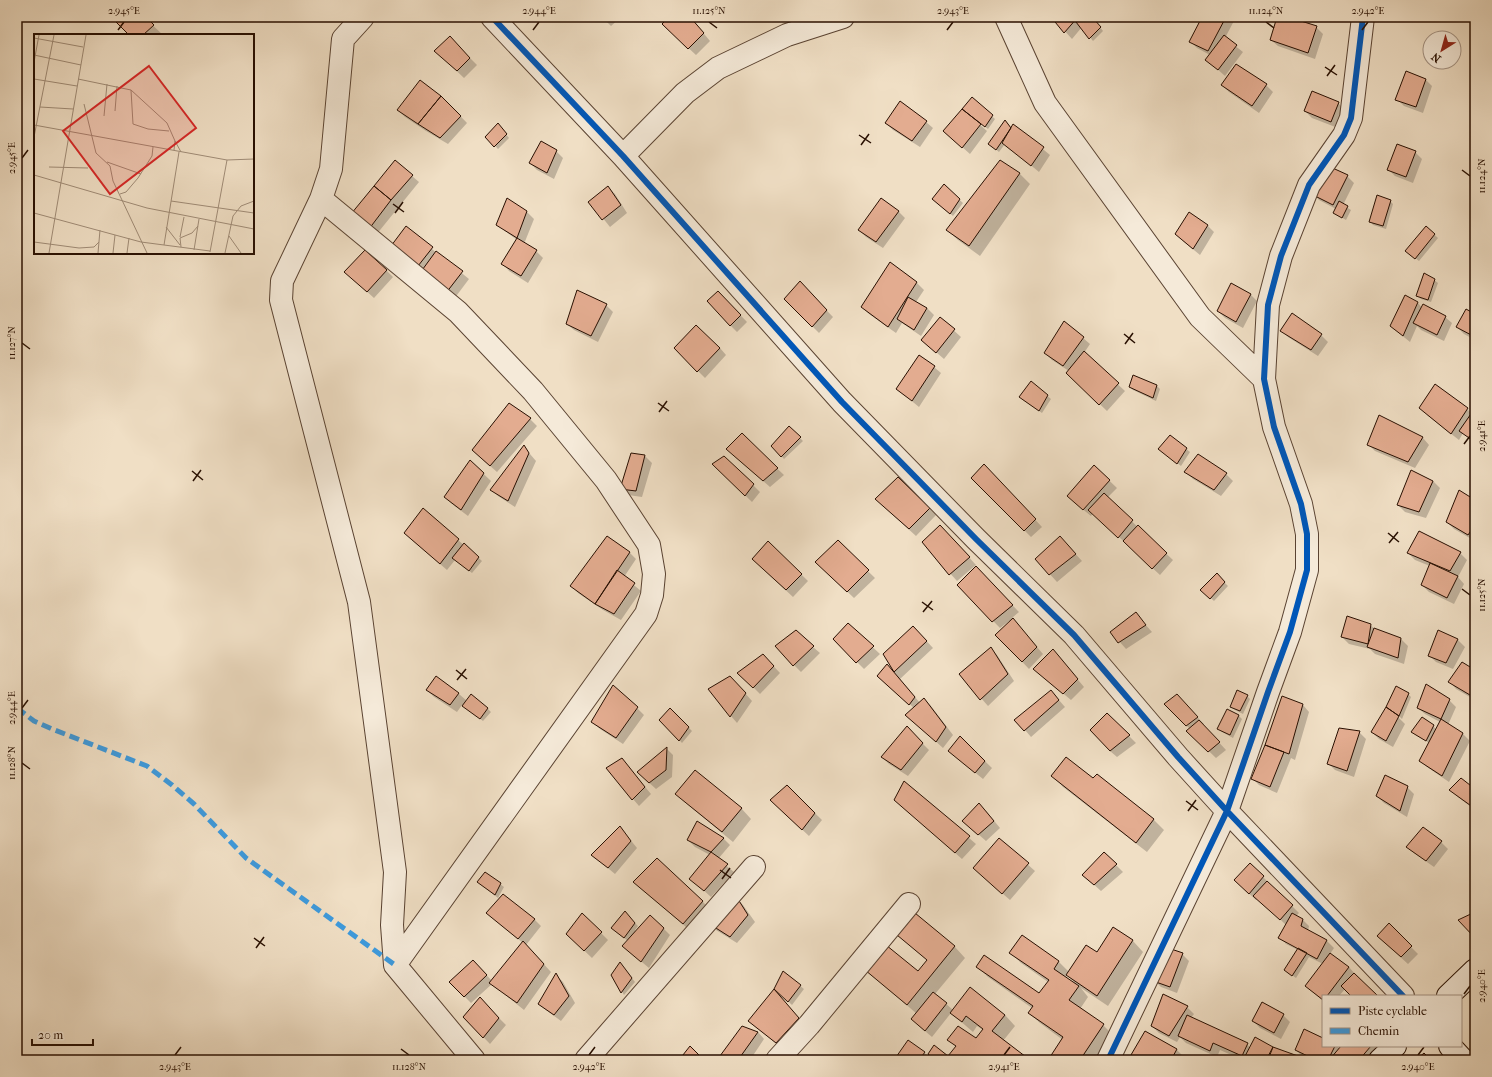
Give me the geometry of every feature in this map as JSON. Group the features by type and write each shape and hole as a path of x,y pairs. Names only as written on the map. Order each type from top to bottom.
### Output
{"street":[{"path":"345,17 331,169 321,199 282,282 280,300 359,602 395,872 392,925 395,964 474,1060"},
{"path":"343,39 363,17"},
{"path":"492,17 623,156 842,402 976,539 1074,635 1178,757 1227,811 1402,995"},
{"path":"623,156 685,92 718,68 787,35 843,17"},
{"path":"1006,17 1045,103 1200,317 1264,379"},
{"path":"1108,1060 1227,811 1290,632 1307,570 1307,534 1301,504 1274,427 1264,379 1268,305 1281,256 1309,185 1344,135 1351,118 1363,17"},
{"path":"321,199 458,312 533,391 606,480 649,545 654,574 652,595 646,614 395,964"},
{"path":"586,1060 754,867"},
{"path":"777,1060 809,1025 909,904"},
{"path":"1449,995 1475,970"},
{"path":"1380,1060 1394,1047"},
{"path":"1451,1047 1463,1060"}],"building":[{"path":"111,17 146,17 154,25 144,34 128,34"},
{"path":"669,17 690,17 704,33 688,49 662,24"},
{"path":"1051,17 1078,17 1064,33"},
{"path":"1082,17 1092,17 1101,27 1089,39 1076,22"},
{"path":"1202,17 1226,17 1208,51 1189,42"},
{"path":"1277,17 1288,17 1317,26 1308,53 1270,40"},
{"path":"1224,35 1237,45 1218,70 1205,60"},
{"path":"450,36 470,58 457,71 434,51"},
{"path":"1236,64 1267,84 1252,106 1221,85"},
{"path":"1406,71 1426,79 1416,107 1395,100"},
{"path":"420,80 441,96 418,124 397,110"},
{"path":"1312,91 1339,102 1331,122 1304,111"},
{"path":"441,96 461,116 440,138 418,124"},
{"path":"972,97 993,115 985,127 962,109"},
{"path":"900,101 927,121 912,141 885,123"},
{"path":"962,109 981,124 962,148 943,131"},
{"path":"1005,120 1011,128 996,150 988,144"},
{"path":"498,123 507,134 494,147 485,137"},
{"path":"1013,124 1044,147 1031,166 1002,143"},
{"path":"541,141 557,150 547,173 529,163"},
{"path":"1397,144 1416,151 1406,177 1387,170"},
{"path":"395,160 413,175 391,200 374,186"},
{"path":"1000,160 1020,173 969,246 946,230"},
{"path":"1326,165 1348,175 1333,205 1311,194"},
{"path":"944,184 960,199 950,214 932,199"},
{"path":"374,186 391,200 369,229 351,214"},
{"path":"608,186 621,205 602,220 588,202"},
{"path":"1377,195 1391,200 1383,226 1369,222"},
{"path":"507,198 527,211 517,238 496,225"},
{"path":"881,198 899,211 876,242 858,230"},
{"path":"1339,201 1348,206 1342,218 1333,213"},
{"path":"1189,212 1208,225 1193,249 1175,234"},
{"path":"406,226 433,247 418,266 391,246"},
{"path":"1426,226 1435,234 1415,259 1405,251"},
{"path":"517,238 537,250 521,276 501,264"},
{"path":"365,250 387,270 367,292 344,272"},
{"path":"436,251 463,271 446,293 420,273"},
{"path":"890,262 917,282 888,327 861,307"},
{"path":"1424,273 1435,279 1428,300 1416,296"},
{"path":"800,281 827,310 812,327 784,299"},
{"path":"1231,283 1251,294 1236,322 1217,311"},
{"path":"577,290 607,304 591,336 566,324"},
{"path":"718,291 741,315 730,326 707,301"},
{"path":"1405,295 1418,302 1403,336 1390,326"},
{"path":"908,297 927,308 914,330 897,319"},
{"path":"1423,304 1446,316 1437,335 1413,323"},
{"path":"1466,309 1475,314 1475,337 1456,327"},
{"path":"1292,313 1322,334 1311,350 1280,331"},
{"path":"940,317 955,329 936,353 921,340"},
{"path":"1064,321 1084,337 1063,366 1044,353"},
{"path":"696,325 720,348 697,372 674,348"},
{"path":"1084,351 1119,383 1099,405 1066,373"},
{"path":"919,355 935,366 912,401 896,389"},
{"path":"1133,375 1157,385 1153,398 1129,387"},
{"path":"1031,381 1048,395 1039,411 1019,397"},
{"path":"1435,384 1468,408 1451,434 1419,408"},
{"path":"509,403 531,418 490,466 472,450"},
{"path":"1473,411 1475,413 1475,442 1459,431"},
{"path":"1379,415 1423,437 1408,462 1367,445"},
{"path":"789,426 801,437 781,457 771,446"},
{"path":"742,433 778,468 763,481 726,449"},
{"path":"1170,435 1187,448 1177,464 1158,449"},
{"path":"524,445 529,453 508,501 490,490"},
{"path":"631,453 645,455 636,491 620,489"},
{"path":"1198,454 1227,473 1214,490 1184,472"},
{"path":"724,456 754,484 745,496 712,464"},
{"path":"470,460 484,473 461,510 444,497"},
{"path":"984,464 1036,519 1024,531 971,478"},
{"path":"1094,465 1110,480 1083,510 1067,496"},
{"path":"1411,470 1433,481 1419,512 1397,505"},
{"path":"898,477 930,508 909,529 875,499"},
{"path":"1459,490 1475,500 1475,525 1468,535 1446,522"},
{"path":"1104,493 1133,520 1118,538 1088,510"},
{"path":"423,508 459,539 440,564 404,533"},
{"path":"940,525 970,557 949,575 922,542"},
{"path":"1138,525 1167,553 1152,569 1123,541"},
{"path":"1419,531 1461,552 1450,571 1407,553"},
{"path":"607,536 630,552 595,604 570,586"},
{"path":"1060,536 1076,554 1049,575 1035,559"},
{"path":"838,540 869,570 847,592 815,562"},
{"path":"768,541 802,574 786,590 752,559"},
{"path":"464,543 479,557 469,571 452,558"},
{"path":"1430,563 1458,576 1447,598 1421,585"},
{"path":"976,566 1013,605 992,622 957,585"},
{"path":"617,570 635,583 614,614 595,604"},
{"path":"1217,573 1225,582 1210,599 1200,590"},
{"path":"1136,612 1146,625 1118,643 1110,632"},
{"path":"1347,616 1371,624 1368,644 1341,637"},
{"path":"1013,618 1037,647 1022,662 995,635"},
{"path":"848,623 874,646 856,663 833,639"},
{"path":"913,626 927,641 894,672 883,654"},
{"path":"1374,628 1401,638 1398,658 1367,647"},
{"path":"796,630 814,646 793,666 775,646"},
{"path":"1438,630 1458,639 1446,663 1428,656"},
{"path":"991,647 1008,674 980,700 959,674"},
{"path":"1053,649 1078,679 1063,694 1033,669"},
{"path":"763,654 774,666 753,688 737,673"},
{"path":"1462,662 1475,670 1475,698 1448,682"},
{"path":"887,664 915,697 909,705 877,676"},
{"path":"436,676 459,693 450,705 426,690"},
{"path":"730,676 746,693 730,717 708,689"},
{"path":"1426,684 1450,699 1441,719 1417,708"},
{"path":"613,685 638,707 616,738 591,722"},
{"path":"1396,686 1409,693 1399,716 1386,707"},
{"path":"1051,690 1059,700 1024,731 1014,720"},
{"path":"1237,690 1248,695 1240,711 1230,707"},
{"path":"471,694 488,708 480,719 462,706"},
{"path":"1177,694 1198,717 1186,726 1164,704"},
{"path":"1282,696 1303,704 1289,754 1265,745"},
{"path":"924,698 946,727 936,742 905,715"},
{"path":"1386,707 1399,716 1386,741 1371,732"},
{"path":"670,708 689,727 679,741 659,720"},
{"path":"1227,709 1239,715 1230,735 1217,729"},
{"path":"1107,713 1130,735 1110,751 1090,730"},
{"path":"1422,717 1434,725 1426,741 1411,732"},
{"path":"1441,719 1463,733 1442,776 1419,761"},
{"path":"1199,720 1220,742 1208,752 1186,731"},
{"path":"907,726 923,743 901,770 881,757"},
{"path":"1339,728 1360,731 1347,771 1327,764"},
{"path":"960,736 985,761 975,773 948,751"},
{"path":"1265,745 1284,752 1270,787 1251,779"},
{"path":"667,747 666,770 649,783 637,772"},
{"path":"1066,757 1093,778 1097,774 1154,819 1136,843 1051,776"},
{"path":"622,758 645,787 632,800 606,768"},
{"path":"695,770 742,808 722,832 675,794"},
{"path":"1385,775 1408,786 1400,811 1376,796"},
{"path":"1461,778 1475,789 1474,808 1449,790"},
{"path":"904,781 970,836 955,853 894,800"},
{"path":"787,785 815,813 802,830 770,800"},
{"path":"979,803 994,821 978,835 962,821"},
{"path":"697,821 724,838 711,852 687,840"},
{"path":"620,826 631,841 608,868 591,855"},
{"path":"1423,827 1442,841 1426,861 1406,847"},
{"path":"999,838 1029,863 1002,894 973,868"},
{"path":"711,852 728,864 704,891 689,879"},
{"path":"1104,852 1117,864 1094,885 1082,875"},
{"path":"657,858 703,901 683,924 633,882"},
{"path":"1250,863 1264,876 1249,894 1234,880"},
{"path":"485,872 501,883 495,895 477,882"},
{"path":"1267,881 1293,905 1280,920 1253,896"},
{"path":"503,894 535,919 518,939 486,913"},
{"path":"736,896 748,915 730,937 708,923"},
{"path":"625,911 635,923 624,938 611,928"},
{"path":"1475,912 1475,938 1458,920"},
{"path":"582,913 602,932 584,951 566,934"},
{"path":"915,913 955,946 907,1005 865,970 886,945 918,971 927,960 897,935"},
{"path":"1292,913 1303,919 1301,926 1327,940 1317,959 1278,938"},
{"path":"650,915 664,928 641,962 622,946"},
{"path":"1389,923 1412,946 1401,957 1377,936"},
{"path":"1113,927 1133,940 1097,996 1066,975 1086,945 1097,952"},
{"path":"1022,935 1059,961 1054,969 1079,986 1069,1000 1104,1024 1080,1060 1055,1060 1050,1057 1063,1037 1028,1013 1033,1006 976,967 984,955 1039,993 1049,980 1009,953"},
{"path":"523,941 544,964 517,1003 489,983"},
{"path":"1165,947 1183,953 1170,987 1153,981"},
{"path":"1298,948 1307,953 1292,976 1284,970"},
{"path":"1330,953 1349,967 1328,995 1322,995 1322,999 1305,986"},
{"path":"473,960 487,975 464,997 449,982"},
{"path":"620,962 632,978 621,993 611,975"},
{"path":"783,971 801,985 788,1002 774,989"},
{"path":"556,973 569,996 554,1015 538,1004"},
{"path":"1354,973 1377,995 1350,995 1341,986"},
{"path":"970,987 1005,1015 992,1031 1030,1060 935,1060 928,1054 934,1045 948,1056 956,1046 947,1040 958,1026 976,1038 983,1029 966,1016 962,1022 950,1013"},
{"path":"774,989 799,1018 776,1043 748,1021"},
{"path":"933,992 947,1003 925,1031 911,1019"},
{"path":"1163,994 1188,1006 1169,1036 1151,1026"},
{"path":"480,997 499,1018 483,1038 463,1017"},
{"path":"1262,1002 1284,1014 1274,1033 1252,1021"},
{"path":"1187,1015 1248,1043 1242,1056 1213,1043 1210,1051 1178,1036"},
{"path":"742,1026 758,1032 738,1060 717,1060"},
{"path":"1304,1029 1322,1038 1322,1047 1334,1047 1328,1060 1316,1060 1295,1050"},
{"path":"1145,1031 1177,1049 1171,1060 1128,1060"},
{"path":"1255,1037 1273,1047 1266,1060 1243,1060"},
{"path":"908,1040 925,1052 919,1060 894,1060"},
{"path":"690,1046 704,1060 679,1060"},
{"path":"1273,1047 1309,1060 1268,1060"},
{"path":"1340,1047 1370,1047 1359,1060 1330,1059"},
{"path":"1424,1053 1431,1060 1416,1060"}],"marked path":[{"path":"17,708 34,721 147,766 194,804 246,858 395,965"}],"cycle path":[{"path":"492,17 623,156 842,402 976,539 1074,635 1178,757 1227,811 1402,995"},
{"path":"1108,1060 1227,811 1290,632 1307,570 1307,534 1301,504 1274,427 1264,379 1268,305 1281,256 1309,185 1344,135 1351,118 1363,17"}]}
